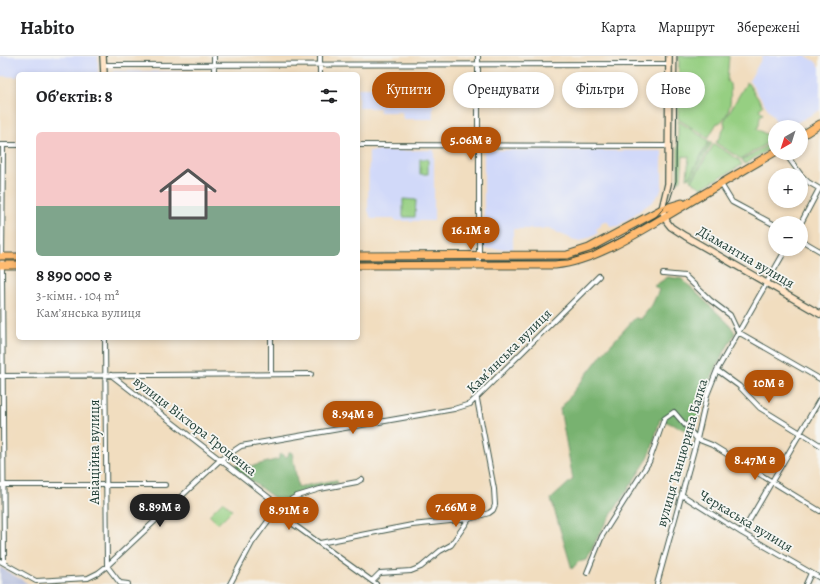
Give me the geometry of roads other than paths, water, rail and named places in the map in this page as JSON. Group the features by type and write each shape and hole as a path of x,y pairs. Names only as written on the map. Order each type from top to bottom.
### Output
{"highway":[{"path":"808,132 820,124"},
{"path":"360,265 555,265 580,261 606,249 664,217 768,156"},
{"path":"360,256 555,255 575,253 589,248 617,234 662,209 692,200"},
{"path":"1,257 16,257"},
{"path":"1,265 16,265"}],"street":[{"path":"104,56 104,72"},
{"path":"214,56 214,72"},
{"path":"320,56 320,72"},
{"path":"478,56 479,265"},
{"path":"664,217 662,209 668,184 669,56"},
{"path":"104,65 669,64"},
{"path":"2,562 5,515 2,485 1,145 16,145"},
{"path":"360,145 669,146"},
{"path":"804,216 820,189 808,182"},
{"path":"721,184 732,202 768,221"},
{"name":"Діамантна вулиця","path":"664,217 671,227 820,314"},
{"path":"808,244 820,251"},
{"name":"вулиця Танцюрина Балка","path":"657,584 697,439 707,395 717,370 782,256"},
{"path":"663,274 685,276 710,300 730,314 738,332 820,379"},
{"name":"Камʼянська вулиця","path":"2,562 36,581 88,578 107,566 220,460 241,446 466,406 477,399 599,276"},
{"name":"Авіаційна вулиця","path":"105,340 107,566"},
{"path":"271,340 271,374"},
{"path":"717,370 739,386 760,408 820,445"},
{"path":"2,376 311,374"},
{"name":"вулиця Віктора Троценка","path":"111,375 285,510 286,519 374,583"},
{"path":"320,543 412,525 469,519 489,513 493,510 495,505 494,485 477,399"},
{"path":"742,533 820,399"},
{"path":"587,573 602,536 649,462 664,419 674,412 697,439 712,445 820,511"},
{"path":"230,584 252,543 280,506 297,496 320,489 356,482 362,478"},
{"path":"2,485 165,485"},
{"name":"Черкаська вулиця","path":"682,495 742,533 820,578"},
{"path":"374,583 380,573 411,571 421,566 440,551 451,545 469,519"},
{"path":"107,566 120,583 128,584"},
{"path":"806,584 811,573"}],"tram line":[{"path":"360,262 568,260 592,253 656,217 670,200 676,181 677,56"},
{"path":"0,260 16,260"}]}
